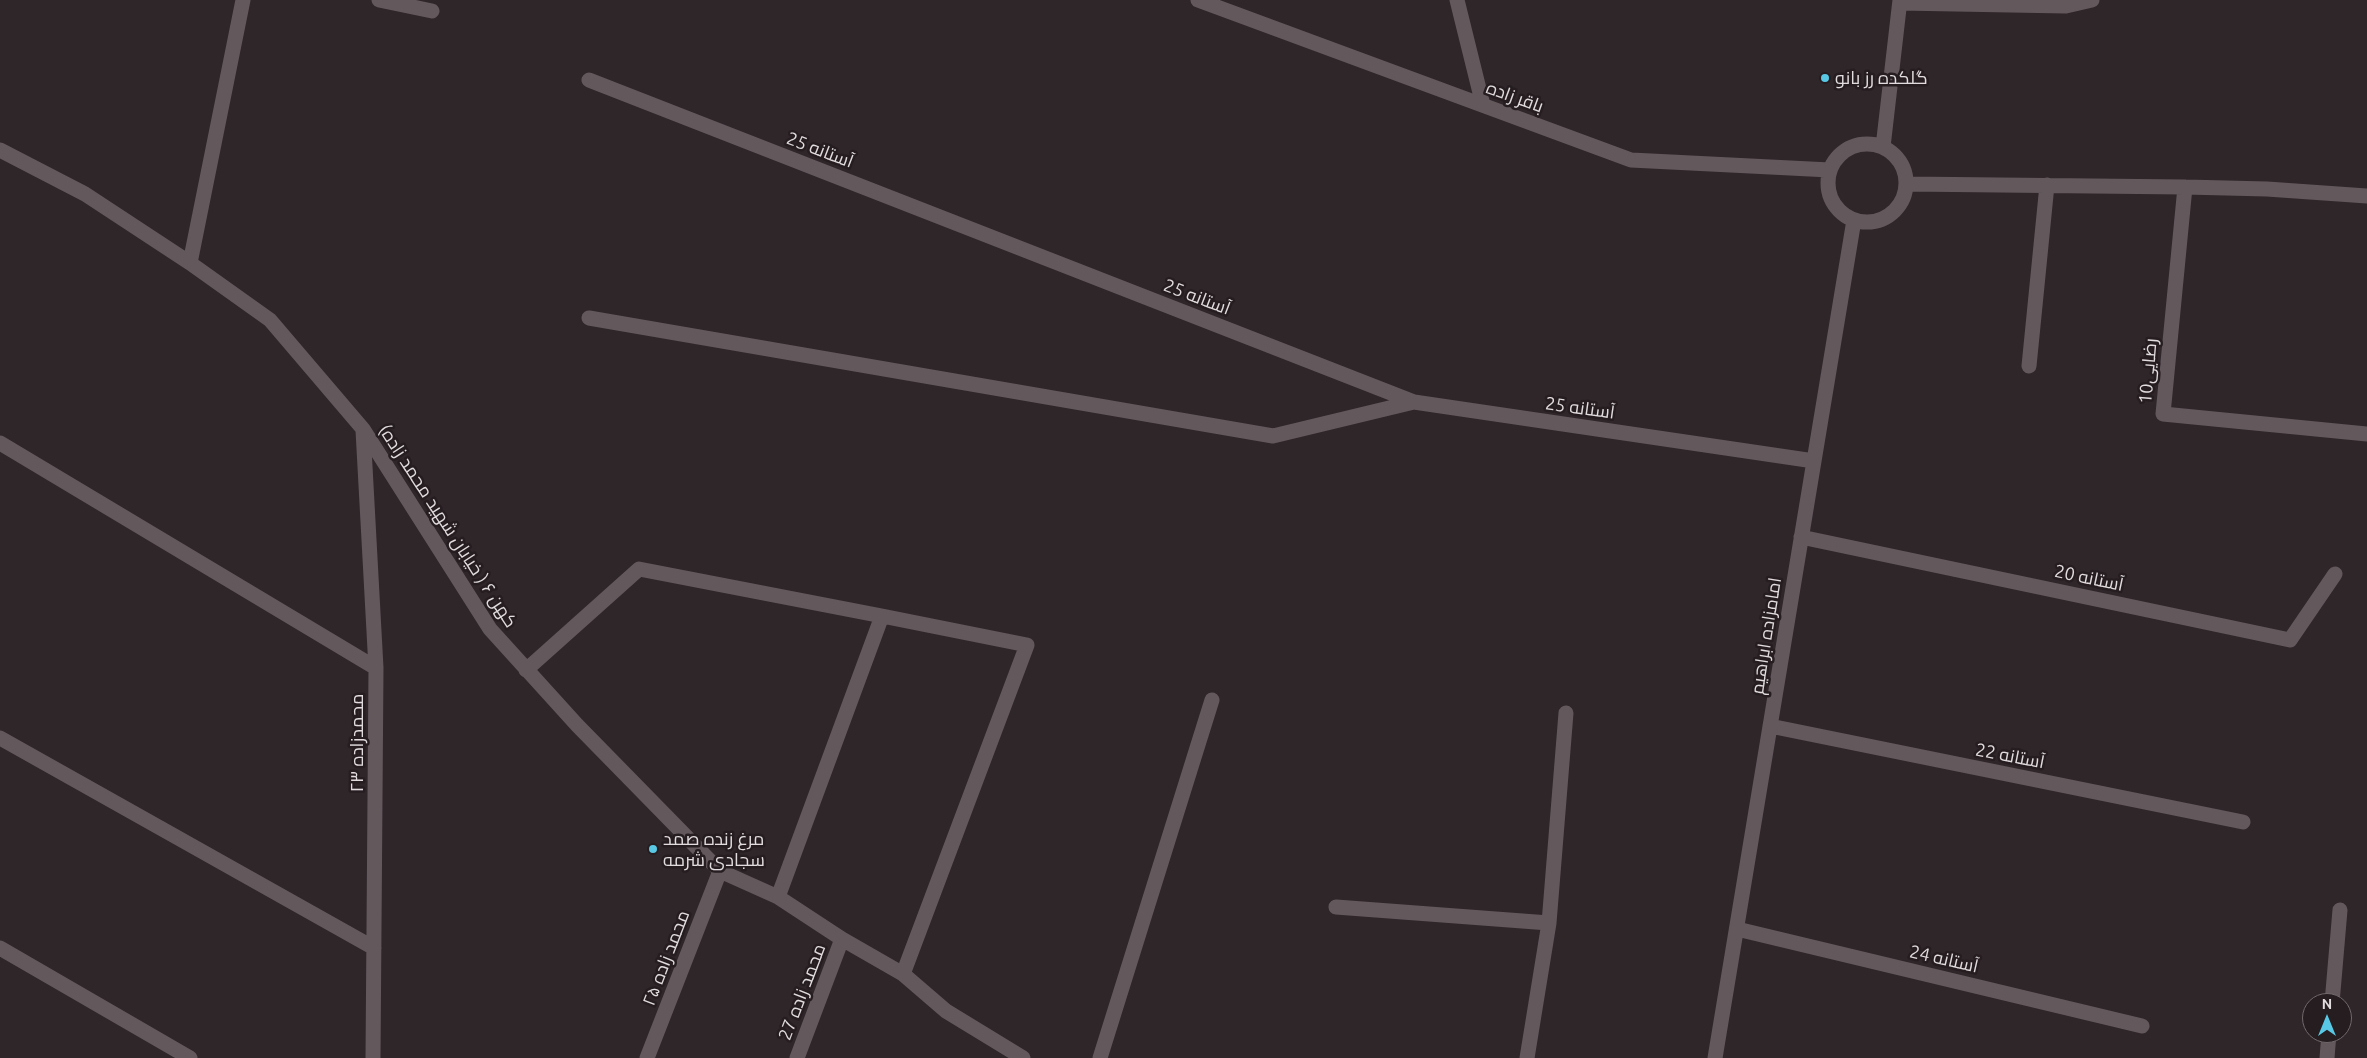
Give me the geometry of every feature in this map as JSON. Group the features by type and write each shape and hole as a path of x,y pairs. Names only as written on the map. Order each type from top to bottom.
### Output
{"street":[{"path":"190,263 244,0"},
{"path":"380,0 432,11"},
{"name":"باقر زاده","path":"1198,0 1631,160 1830,170"},
{"path":"1457,0 1483,105"},
{"path":"1883,148 1900,2 2066,6 2092,0"},
{"name":"آستانه 25","path":"589,80 1414,402 1814,461"},
{"path":"1871,144 1883,148 1900,162 1907,184 1902,201 1890,216 1879,221 1866,223 1854,220 1843,214 1835,206 1828,182 1830,170 1846,150 1871,144"},
{"name":"کهن ۶ ( خیابان شهید محمد زاده)","path":"0,150 85,194 190,263 270,320 363,429 490,629 577,725 720,871 778,897 842,939 903,974 946,1011 1023,1058"},
{"path":"1907,184 2185,187 2367,196"},
{"path":"2029,366 2047,185"},
{"name":"رضایی10","path":"2185,187 2163,414 2367,434"},
{"name":"امامزاده ابراهیم","path":"1715,1058 1854,220"},
{"path":"589,318 1273,436 1414,402"},
{"name":"محمدزاده ۲۳","path":"363,429 376,668 373,1058"},
{"path":"0,443 376,668"},
{"name":"آستانه 20","path":"1802,537 2290,640 2335,574"},
{"path":"526,670 639,569 1026,645 903,974"},
{"path":"778,897 882,616"},
{"path":"1100,1058 1212,700"},
{"path":"1527,1058 1549,923 1566,713"},
{"name":"آستانه 22","path":"1770,726 2243,822"},
{"path":"0,738 374,948"},
{"name":"محمد زاده ۲۵","path":"647,1058 720,871"},
{"path":"1336,907 1549,923"},
{"path":"2333,993 2340,910"},
{"name":"آستانه 24","path":"1737,929 2142,1026"},
{"name":"محمد زاده 27","path":"797,1058 842,939"},
{"path":"0,948 190,1058"},
{"path":"2327,1058 2328,1043"}],"place":[{"name":"گلکده رز بانو","path":"1825,78"},
{"name":"مرغ زنده صمد سجادی شرمه","path":"653,849"}]}
